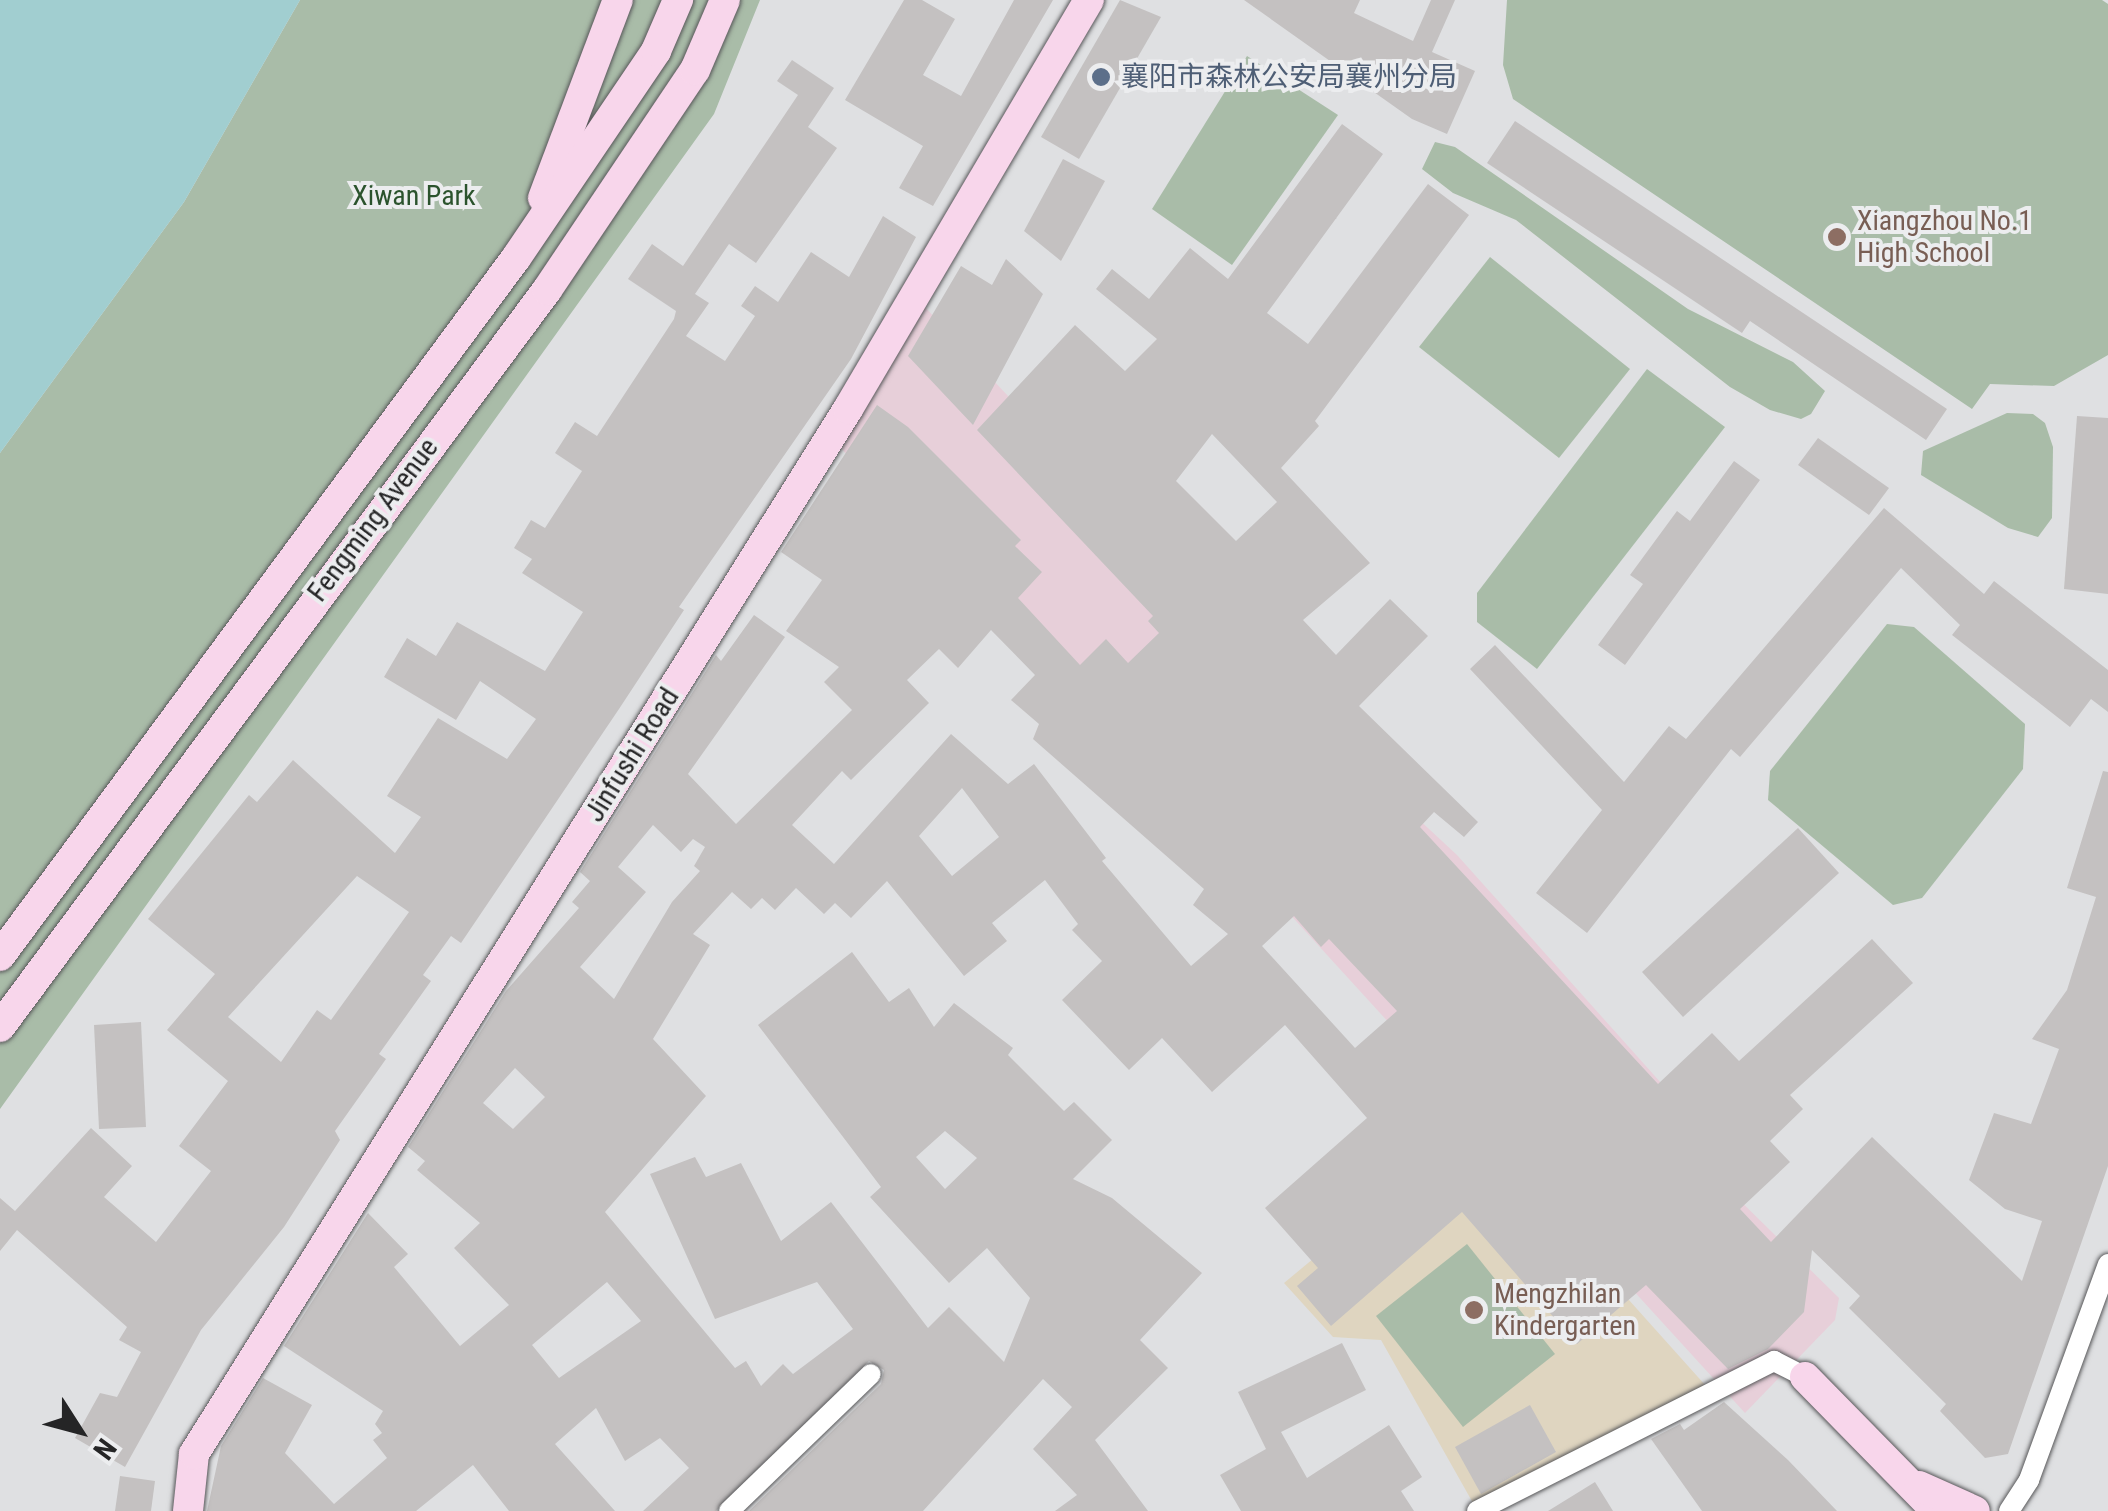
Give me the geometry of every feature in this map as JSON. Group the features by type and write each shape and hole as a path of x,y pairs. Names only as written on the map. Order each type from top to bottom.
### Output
{"main road":[{"path":"530,238 618,0"},
{"name":"Fengming Avenue","path":"0,956 530,238 656,51 678,0"},
{"name":"Fengming Avenue","path":"0,1027 546,290 696,70 725,0"},
{"name":"Jinfushi Road","path":"188,1511 194,1454 848,409 1089,0"},
{"path":"1805,1377 1918,1497 1936,1511"},
{"path":"1918,1497 1976,1511"}],"street":[{"path":"2009,1511 2029,1480 2108,1264"},
{"path":"1476,1511 1774,1361 1805,1377"},
{"path":"728,1511 870,1374"}],"shaded area":[{"path":"924,306 1301,710 1457,855 1730,1160 1715,1176 1839,1298 1835,1320 1745,1413 1047,648 1032,661 839,446"},
{"name":"Mengzhilan Kindergarten","path":"1473,1126 1706,1386 1473,1503 1381,1340 1333,1337 1284,1283"}],"green space":[{"name":"Xiwan Park","path":"300,0 760,0 714,114 0,1109 0,453 184,202"},
{"name":"Xiangzhou No.1 High School","path":"1507,0 2102,0 2108,4 2108,355 2054,386 1990,384 1972,409 1513,99 1503,65"},
{"path":"1247,56 1338,115 1232,265 1152,209"},
{"path":"1435,142 1455,147 1688,309 1793,362 1825,391 1811,414 1801,419 1770,410 1730,387 1516,220 1453,193 1422,169"},
{"path":"1490,257 1630,369 1559,458 1419,347"},
{"path":"1647,369 1725,427 1537,669 1477,622 1477,593"},
{"path":"2007,413 2033,414 2045,423 2053,447 2052,518 2038,537 2008,528 1921,475 1923,451"},
{"path":"1887,624 1914,627 2025,724 2023,769 1922,898 1893,905 1768,800 1770,771"},
{"path":"1467,1244 1555,1354 1463,1427 1376,1316"}],"water":[{"path":"0,0 300,0 184,202 0,453"}],"building":[{"path":"904,0 922,0 955,19 923,75 961,96 1014,0 1053,0 933,206 899,188 923,146 845,100"},
{"name":"襄阳市森林公安局襄州分局","path":"1120,0 1161,17 1079,159 1041,137"},
{"path":"1244,0 1360,0 1354,13 1413,41 1431,0 1455,0 1432,52 1475,71 1447,134 1412,119"},
{"path":"792,60 834,88 808,127 837,148 756,263 729,244 695,294 709,303 686,336 725,361 755,316 741,306 755,286 778,302 811,252 849,277 883,216 916,237 851,359 679,607 684,610 619,709 461,943 451,936 423,975 431,981 379,1054 386,1059 335,1131 340,1140 284,1227 201,1330 125,1467 75,1438 100,1393 117,1397 141,1352 119,1340 127,1327 17,1230 0,1251 0,1198 15,1211 91,1128 132,1166 104,1197 156,1242 211,1171 179,1146 228,1081 167,1030 215,974 148,919 249,795 257,802 293,760 395,853 421,817 387,796 438,718 507,759 536,719 480,681 456,720 384,677 407,638 436,656 457,622 545,671 583,612 522,573 532,559 514,548 531,520 545,528 582,471 555,453 575,422 597,436 674,319 676,311 628,279 652,244 683,266 798,95 777,81","holes":["357,876 409,912 331,1020 317,1010 281,1062 228,1017"]},
{"path":"1515,121 1947,409 1926,440 1750,321 1742,333 1487,163"},
{"path":"1342,124 1383,154 1267,313 1308,344 1428,184 1469,215 1315,421 1319,426 1281,468 1370,563 1303,620 1336,655 1390,599 1428,636 1359,706 1478,822 1464,837 1434,812 1420,827 1658,1084 1712,1033 1739,1061 1872,939 1913,983 1790,1095 1803,1109 1770,1141 1790,1162 1740,1209 1771,1242 1872,1137 2022,1281 2042,1221 2005,1209 1969,1180 1994,1113 2031,1124 2059,1049 2032,1039 2067,990 2096,897 2067,888 2103,771 2108,772 2108,1166 2008,1454 1985,1458 1940,1411 1946,1404 1849,1308 1860,1296 1812,1250 1804,1312 1768,1349 1728,1369 1646,1285 1577,1344 1462,1212 1331,1326 1297,1286 1318,1268 1265,1208 1367,1118 1285,1025 1212,1092 1162,1038 1129,1070 1062,1000 1102,961 1072,930 1078,924 1045,880 992,923 1007,941 964,976 887,881 851,918 835,903 824,914 796,888 775,910 762,898 751,909 732,892 693,934 710,945 653,1039 706,1096 605,1212 735,1368 746,1361 761,1386 783,1364 793,1374 853,1329 817,1282 715,1319 650,1174 695,1157 706,1177 741,1163 781,1241 831,1202 928,1328 949,1307 1004,1362 1030,1298 987,1248 949,1283 870,1197 881,1187 758,1025 852,952 889,1002 909,988 934,1027 954,1003 1013,1048 1008,1055 1064,1111 1074,1102 1112,1140 1073,1179 1112,1198 1202,1273 1140,1340 1168,1368 1095,1440 1148,1511 1055,1511 1077,1495 1033,1449 1072,1407 1043,1379 923,1511 749,1511 881,1384 884,1370 869,1361 716,1511 643,1511 689,1468 660,1438 625,1461 596,1408 555,1444 615,1511 509,1511 473,1465 416,1511 207,1511 221,1446 263,1378 312,1405 285,1453 334,1504 387,1458 373,1440 382,1433 375,1424 383,1411 284,1346 368,1213 408,1254 394,1267 460,1346 509,1305 454,1248 480,1223 417,1170 425,1161 408,1147 506,991 579,908 572,902 590,881 580,872 716,655 721,661 754,615 785,637 688,774 736,824 852,710 824,682 839,667 786,631 822,580 781,552 877,405 908,427 1021,540 1015,546 1042,572 1018,598 1080,665 1106,639 1128,663 1159,633 1148,621 1153,616 977,430 1075,325 1125,371 1157,339 1096,289 1112,269 1149,299 1190,248 1228,279","holes":["1212,434 1277,502 1236,541 1176,481","991,630 1035,675 1011,700 1039,724 1033,739 1204,889 1193,905 1228,934 1191,966 1102,861 1106,858 1034,764 1008,784 951,734 834,864 792,825 842,771 851,780 929,703 907,680 939,649 958,668","962,788 999,837 952,876 919,836","653,825 681,852 693,839 705,847 694,866 700,871 672,902 614,999 580,967 646,892 618,867","1294,916 1321,947 1329,939 1397,1011 1355,1048 1262,946","515,1068 545,1097 513,1129 483,1103","945,1131 977,1158 945,1189 916,1157","607,1282 641,1321 559,1378 532,1345"]},
{"path":"1063,159 1105,181 1061,261 1024,231"},
{"path":"1006,259 1043,294 973,425 908,356 961,266 992,285"},
{"path":"2077,416 2108,418 2108,594 2064,589"},
{"path":"1818,438 1889,488 1869,515 1798,465"},
{"path":"1734,461 1760,480 1625,665 1598,645 1643,584 1630,575 1677,511 1690,521"},
{"path":"1884,508 1984,594 1994,581 2108,670 2108,712 2091,699 2070,727 1952,635 1960,625 1901,568 1740,757 1731,749 1587,933 1536,893 1602,810 1470,669 1495,645 1624,782 1669,726 1686,739"},
{"path":"1798,828 1839,873 1683,1017 1642,972"},
{"path":"141,1022 146,1127 99,1129 94,1025"},
{"path":"1342,1343 1366,1390 1281,1432 1307,1478 1389,1425 1422,1477 1401,1491 1414,1511 1241,1511 1220,1475 1266,1449 1238,1392"},
{"path":"1724,1402 1837,1511 1702,1511 1651,1439 1680,1424 1684,1430"},
{"path":"1530,1405 1556,1452 1481,1494 1455,1447"},
{"path":"120,1476 155,1481 151,1511 115,1511"},
{"path":"1595,1482 1613,1511 1548,1511"}],"place":[{"name":"襄阳市森林公安局襄州分局","path":"1101,77"},
{"name":"Xiangzhou No.1 High School","path":"1837,237"},
{"name":"Mengzhilan Kindergarten","path":"1474,1310"}]}
